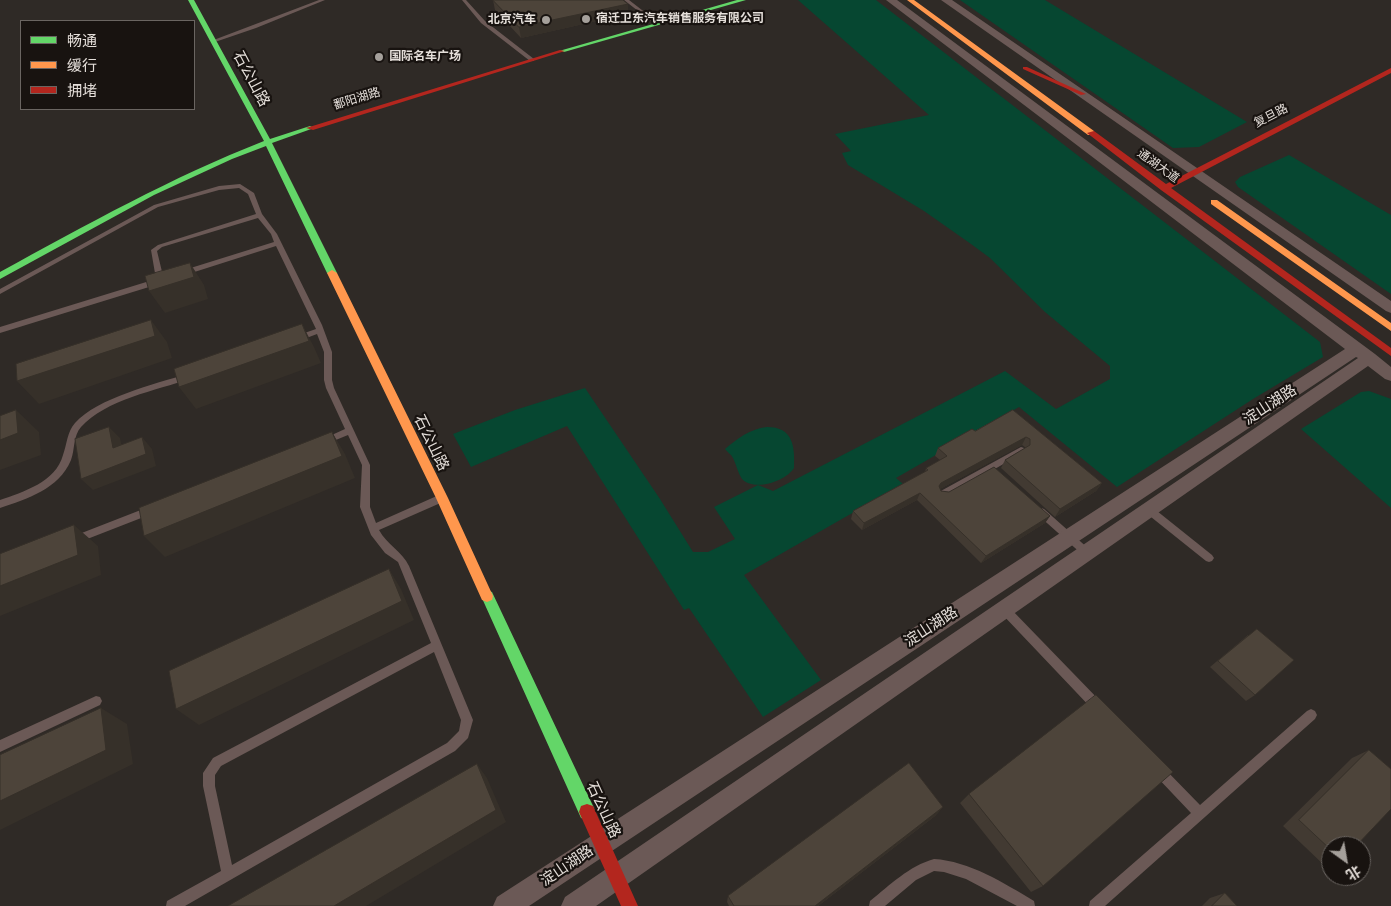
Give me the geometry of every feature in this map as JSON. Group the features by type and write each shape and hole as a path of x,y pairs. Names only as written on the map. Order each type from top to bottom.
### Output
{"street":[{"name":"石公山路","path":"191,0 265,138 442,498 630,906"},
{"name":"鄱阳湖路","path":"656,23 730,0"},
{"name":"鄱阳湖路","path":"115,199 208,157 265,138 530,59 743,0"},
{"path":"928,0 1072,102"},
{"path":"946,0 1391,308"},
{"path":"899,2 1391,375"},
{"name":"通湖大道","path":"899,2 941,24 1391,353"},
{"path":"1025,68 1083,94"},
{"name":"复旦路","path":"1164,188 1391,70"},
{"name":"鄱阳湖路","path":"0,276 148,194 265,138"},
{"path":"1204,195 1391,328"},
{"path":"0,264 90,213"},
{"path":"1261,218 1283,240 1304,266"},
{"path":"1232,238 1286,296"},
{"name":"淀山湖路","path":"574,906 1149,510 1362,354"},
{"name":"淀山湖路","path":"506,906 1068,537 1362,354"}],"lane":[{"path":"213,41 323,0"},
{"path":"464,0 483,22 530,59"},
{"path":"626,0 656,23"},
{"path":"0,292 156,206 219,188 240,186 251,193 260,215 278,244 320,330 328,352 328,380 330,388 366,466 365,507 374,528 388,550 401,559 467,720 464,734 451,747 172,906"},
{"path":"160,280 154,250 160,246 260,215"},
{"path":"178,275 278,244"},
{"path":"0,330 169,278"},
{"path":"286,342 320,330"},
{"path":"0,504 48,483 66,462 71,436 77,425 90,413 193,375"},
{"path":"313,446 350,431"},
{"path":"942,495 994,470 1020,450"},
{"path":"374,528 442,498"},
{"path":"64,544 165,504"},
{"path":"1032,504 1087,553"},
{"path":"1149,510 1209,558"},
{"path":"1005,610 1106,715"},
{"path":"228,874 208,786 209,773 217,762 437,645"},
{"path":"0,746 96,701"},
{"path":"1095,906 1311,714"},
{"path":"1153,764 1200,813"},
{"path":"875,906 922,870 935,865 981,880 1029,906"}],"green space":[{"path":"798,0 876,0 1320,342 1323,357 1253,399 1117,487 1019,407 896,478 903,484 744,575 821,680 763,717 689,608 684,610 567,426 471,467 453,434 515,410 585,388 660,499 693,552 708,552 735,539 714,507 758,485 773,491 1005,371 1056,409 1110,379 1110,366 1045,312 990,258 924,211 848,165 842,153 851,151 835,134 929,115"},
{"path":"960,0 1045,0 1247,122 1199,147 1173,148"},
{"path":"1289,155 1391,215 1391,294 1238,187 1235,182 1240,177"},
{"path":"1369,391 1391,399 1391,508 1301,429 1361,392"},
{"path":"767,427 782,430 791,439 794,452 794,468 790,473 777,481 754,485 742,479 733,458 725,449 749,432"}],"building":[{"path":"493,0 623,0 628,4 519,27"},
{"path":"190,263 194,277 149,291 145,276"},
{"path":"151,320 155,336 17,381 16,364"},
{"path":"302,324 309,341 179,387 174,369"},
{"path":"16,410 18,433 0,440 0,416"},
{"path":"1013,410 1102,483 1060,509 1005,460 1030,445 1030,439 1026,437 941,483 939,486 941,491 949,492 994,467 1050,516 986,556 920,493 864,523 853,511 928,470 926,468 947,456 938,448 972,429 975,431"},
{"path":"109,427 113,448 142,437 146,454 81,479 75,439"},
{"path":"332,432 342,456 144,536 139,508"},
{"path":"74,525 78,555 0,586 0,554"},
{"path":"389,569 402,601 176,709 169,671"},
{"path":"1257,629 1294,660 1255,695 1218,661"},
{"path":"1096,695 1173,772 1043,886 969,794"},
{"path":"101,708 106,750 0,801 0,755"},
{"path":"1369,750 1391,769 1391,809 1365,836 1321,836 1321,841 1299,820"},
{"path":"909,763 943,807 815,906 734,906 728,896"},
{"path":"477,764 496,810 334,906 228,906"},
{"path":"1225,893 1237,906 1212,906"}],"traffic: fast":[{"path":"191,0 264,134 332,273"},
{"path":"562,51 743,0"},
{"path":"0,276 113,214 190,175 229,157 310,128"},
{"path":"487,596 587,812"}],"traffic: slow":[{"path":"910,0 1091,133"},
{"path":"1214,202 1391,328"},
{"path":"332,273 442,498 487,596"}],"traffic: jam":[{"path":"310,128 562,51"},
{"path":"1025,68 1083,94"},
{"path":"1164,188 1391,70"},
{"path":"1091,133 1391,353"},
{"path":"587,812 630,906"}],"place":[{"name":"宿迁卫东汽车销售服务有限公司","path":"586,19"},
{"name":"北京汽车","path":"546,20"},
{"name":"国际名车广场","path":"379,57"}]}
